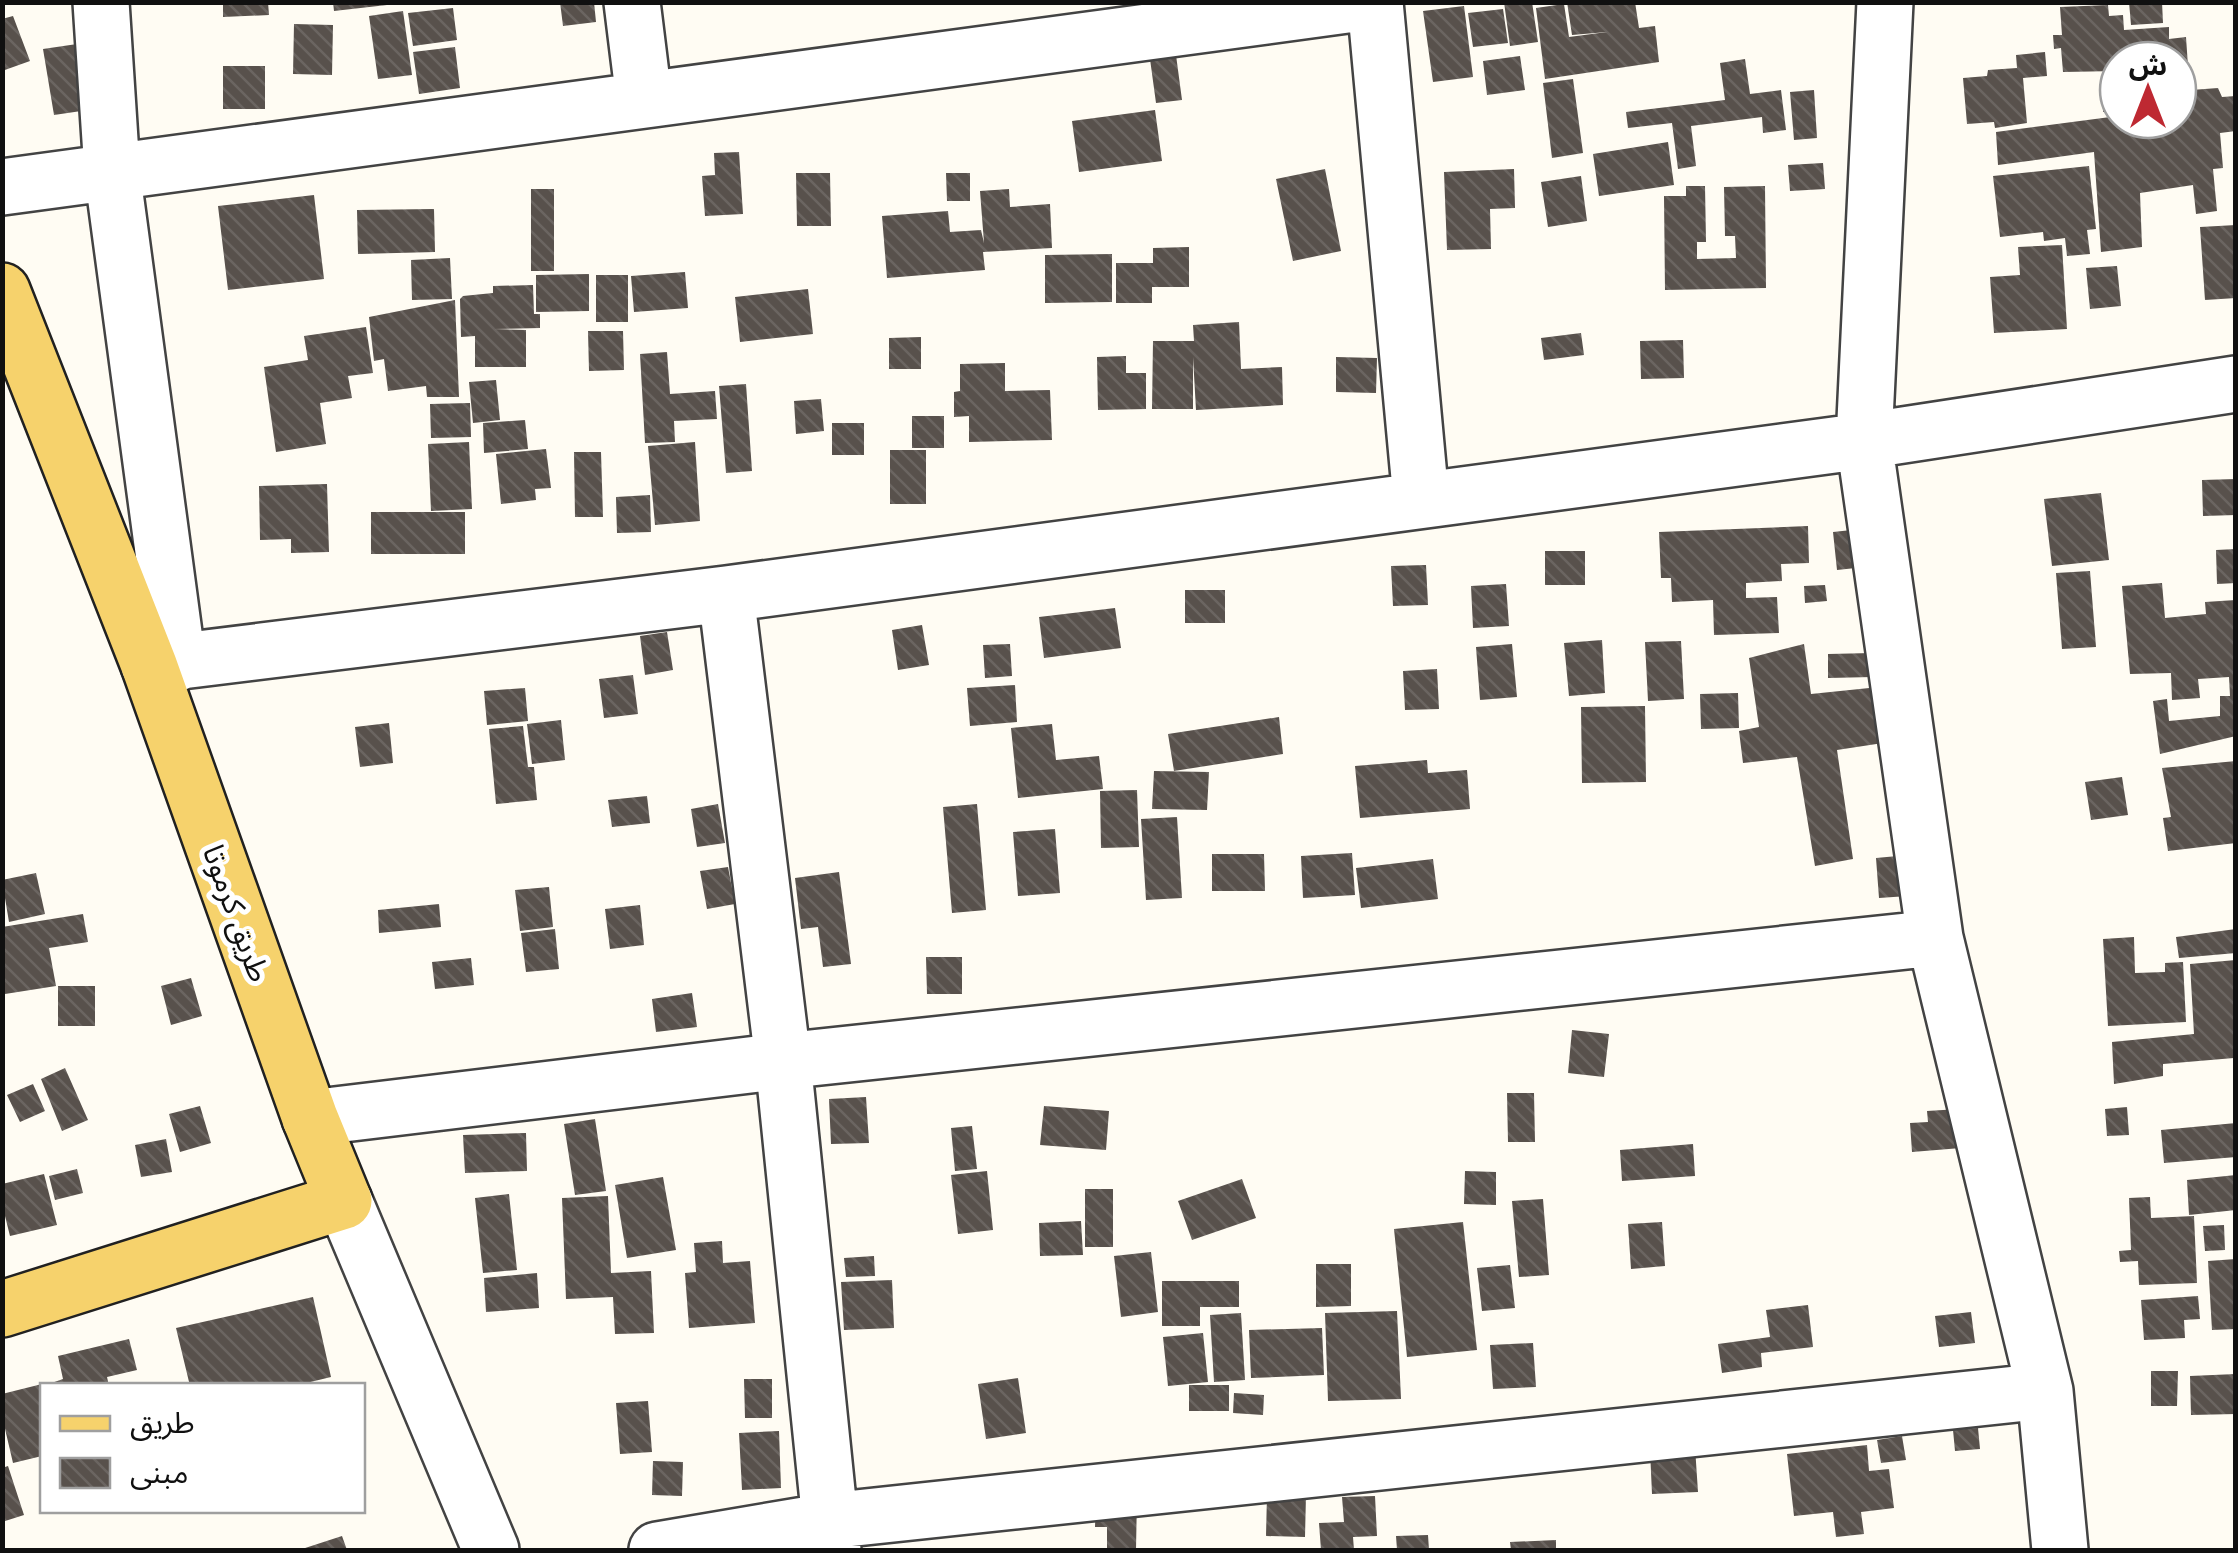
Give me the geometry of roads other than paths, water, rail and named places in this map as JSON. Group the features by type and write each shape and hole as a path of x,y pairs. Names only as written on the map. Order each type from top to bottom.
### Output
{"main road":[{"name":"طريق كرموتا","path":"2,291 164,664 310,1118 344,1201"},
{"path":"2,1309 344,1201"}],"street":[{"path":"101,2 112,171 164,664 726,594 1864,441 2236,384"},
{"path":"632,2 644,99"},
{"path":"2,187 1372,2 1421,498"},
{"path":"1885,2 1864,441 1935,938 2045,1391 2060,1550"},
{"path":"726,594 783,1061 830,1536"},
{"path":"310,1118 783,1061 1935,938"},
{"path":"344,1201 491,1550"},
{"path":"657,1550 830,1536 2045,1391"}]}
